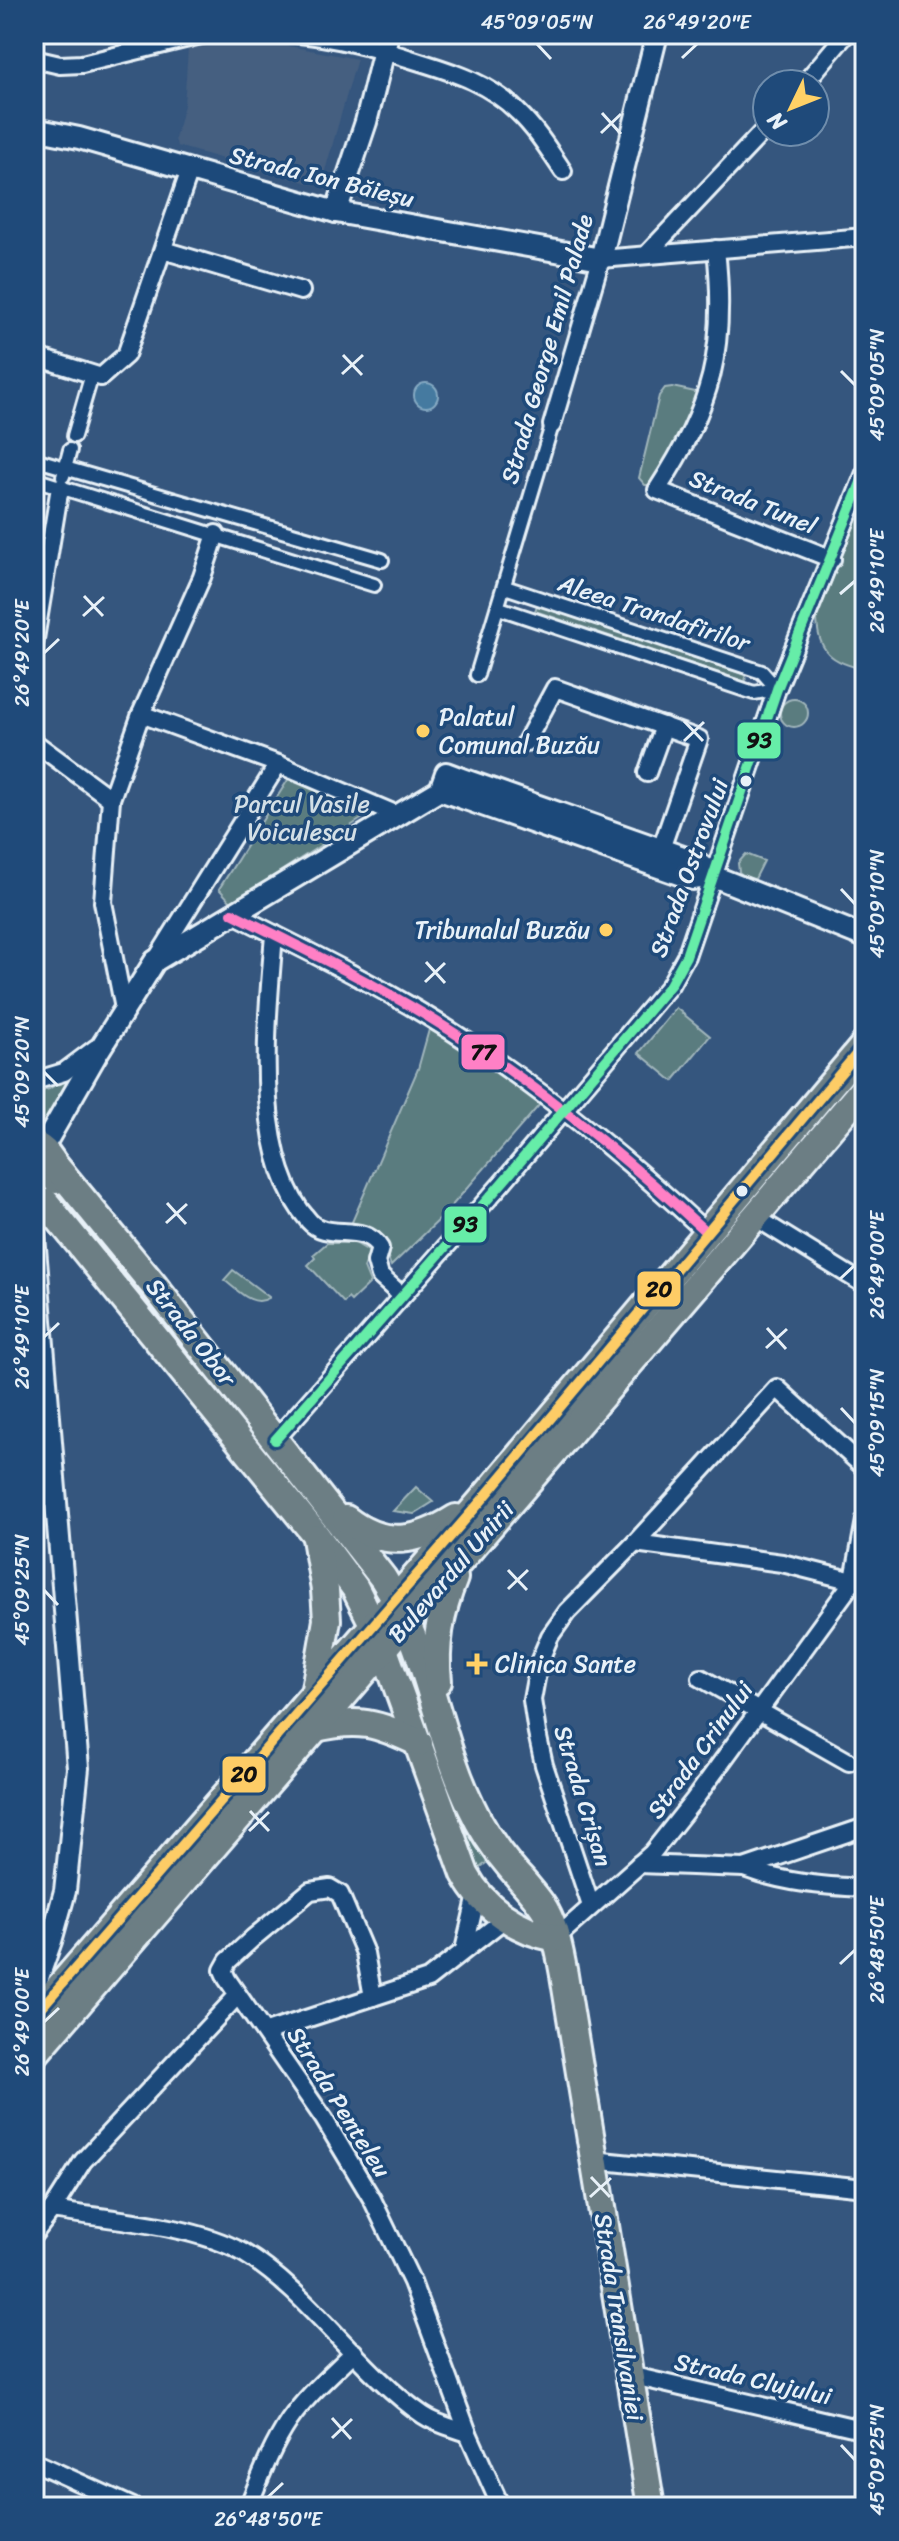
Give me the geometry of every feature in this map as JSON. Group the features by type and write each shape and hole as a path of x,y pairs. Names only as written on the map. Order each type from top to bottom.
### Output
{"main road":[{"name":"Bulevardul Unirii","path":"34,2016 482,1500 865,1044"},
{"name":"Bulevardul Unirii","path":"34,2055 312,1729 461,1562 865,1087"},
{"path":"40,1207 56,1184 43,1152"},
{"name":"Strada Obor","path":"43,1152 155,1287 326,1503"},
{"name":"Strada Obor","path":"40,1207 315,1534 355,1588 374,1624"},
{"path":"326,1503 352,1524 373,1535 399,1539 431,1534 482,1500"},
{"name":"Strada Transilvaniei","path":"326,1503 396,1598 420,1652 431,1738 465,1874 477,1895 506,1918 532,1931 556,1938"},
{"path":"315,1534 327,1620 315,1690"},
{"path":"312,1729 339,1722 367,1722 431,1738 437,1636 448,1594 461,1562"},
{"name":"Strada Transilvaniei","path":"374,1624 431,1738 494,1846 545,1911 556,1938 570,2007 651,2507"},
{"path":"477,1895 491,1880 511,1868"},
{"path":"506,1918 520,1906 530,1891"}],"street":[{"path":"34,59 60,65 82,64 205,34"},
{"path":"299,34 386,41 490,89 535,130 563,171"},
{"name":"Strada George Emil Palade","path":"477,675 601,259 657,34"},
{"path":"817,68 846,34"},
{"path":"336,212 366,122 386,41"},
{"name":"Strada Ion Băieșu","path":"34,129 79,138 336,212 601,259"},
{"path":"647,254 751,144"},
{"path":"74,436 96,375 126,355 190,170"},
{"path":"601,259 865,237"},
{"name":"Strada Tunel","path":"716,249 720,315 717,351 705,400 685,447 657,490 832,559"},
{"path":"163,250 301,291"},
{"path":"34,356 96,375"},
{"path":"34,645 60,487 70,450"},
{"path":"34,459 382,560"},
{"name":"Strada Ostrovului","path":"275,1440 502,1183 670,985 686,956 777,689 865,473"},
{"path":"34,479 374,585"},
{"path":"124,1009 103,902 111,799 141,714 202,577 222,514"},
{"name":"Aleea Trandafirilor","path":"505,587 762,672 777,689"},
{"name":"Aleea Trandafirilor","path":"499,608 754,693 777,689"},
{"path":"526,742 555,688 699,739 661,849"},
{"path":"141,714 278,764 398,815"},
{"path":"647,773 664,726"},
{"path":"34,742 111,799"},
{"path":"43,1152 104,1042 278,764"},
{"path":"443,782 693,879 713,876"},
{"path":"443,782 697,862 713,876 865,937"},
{"path":"155,961 398,815 443,782"},
{"path":"232,913 425,1015 564,1108 706,1232"},
{"path":"274,934 266,1080 270,1131 281,1169 296,1204 310,1223 327,1232 366,1235 378,1243 380,1248 376,1262 380,1276 401,1295"},
{"path":"34,1081 64,1072 104,1042"},
{"path":"755,1217 865,1285"},
{"path":"34,1236 78,1768 65,1891 34,1989"},
{"name":"Strada Crișan","path":"591,1906 544,1765 532,1700 539,1662 550,1636 567,1612 635,1543 777,1388 865,1468"},
{"path":"635,1543 782,1563 859,1582 865,1520"},
{"name":"Strada Crinului","path":"556,1938 665,1839 759,1710 859,1582"},
{"path":"701,1678 849,1762"},
{"path":"744,1868 865,1827"},
{"path":"639,1864 744,1868 801,1884 865,1888"},
{"name":"Strada Penteleu","path":"373,1997 365,1953 340,1894 330,1888 310,1891 225,1964 224,1975 266,2032 351,2162 393,2240 428,2322 468,2433 501,2507"},
{"path":"464,1950 477,1895"},
{"path":"266,2032 428,1979 506,1918"},
{"path":"34,2234 90,2152 238,1995"},
{"path":"593,2160 865,2188"},
{"path":"52,2210 191,2233 243,2253 270,2272 423,2415 468,2433"},
{"path":"248,2507 289,2421 354,2352"},
{"name":"Strada Clujului","path":"629,2375 865,2430"},
{"path":"34,2462 133,2507"}],"shaded area":[{"path":"243,37 357,59 323,178 315,185 177,146 175,139 184,105 188,49"},
{"path":"426,383 435,386 438,395 435,404 426,407 417,404 414,395 417,386"}],"green space":[{"path":"665,388 700,393 678,445 651,485 645,485 639,478 659,396"},
{"path":"865,499 865,669 843,663 828,653 820,638 817,616"},
{"path":"538,603 745,675 746,682 535,611"},
{"path":"794,699 804,703 808,713 804,723 794,727 784,723 780,713 784,703"},
{"name":"Parcul Vasile Voiculescu","path":"291,775 372,812 232,903 219,889"},
{"path":"746,854 764,861 755,879 746,878 739,872 738,863"},
{"path":"676,1008 710,1036 673,1081 639,1053"},
{"path":"430,1026 542,1102 442,1217 391,1266 378,1233 353,1226 352,1222 418,1069"},
{"path":"71,1074 75,1075 41,1133 37,1131 34,1126 34,1093 49,1089"},
{"path":"78,1203 370,1577 366,1580 74,1217"},
{"path":"327,1243 355,1243 370,1252 364,1268 370,1283 351,1301 348,1298 344,1303 308,1265 315,1258 313,1255"},
{"path":"233,1270 269,1298 257,1301 240,1293 224,1280"},
{"path":"416,1487 433,1502 414,1514 393,1511"},
{"path":"416,1658 491,1859 476,1871 409,1666"}],"transit line":[{"name":"93","path":"275,1440 502,1183 670,985 686,956 777,689 865,473"},
{"name":"77","path":"232,913 379,989 501,1064 572,1117 706,1232"},
{"name":"20","path":"34,2016 482,1500 865,1044"}],"place":[{"name":"Palatul Comunal Buzău","path":"423,731"},
{"name":"Tribunalul Buzău","path":"606,930"},
{"name":"Clinica Sante","path":"477,1664"}]}
